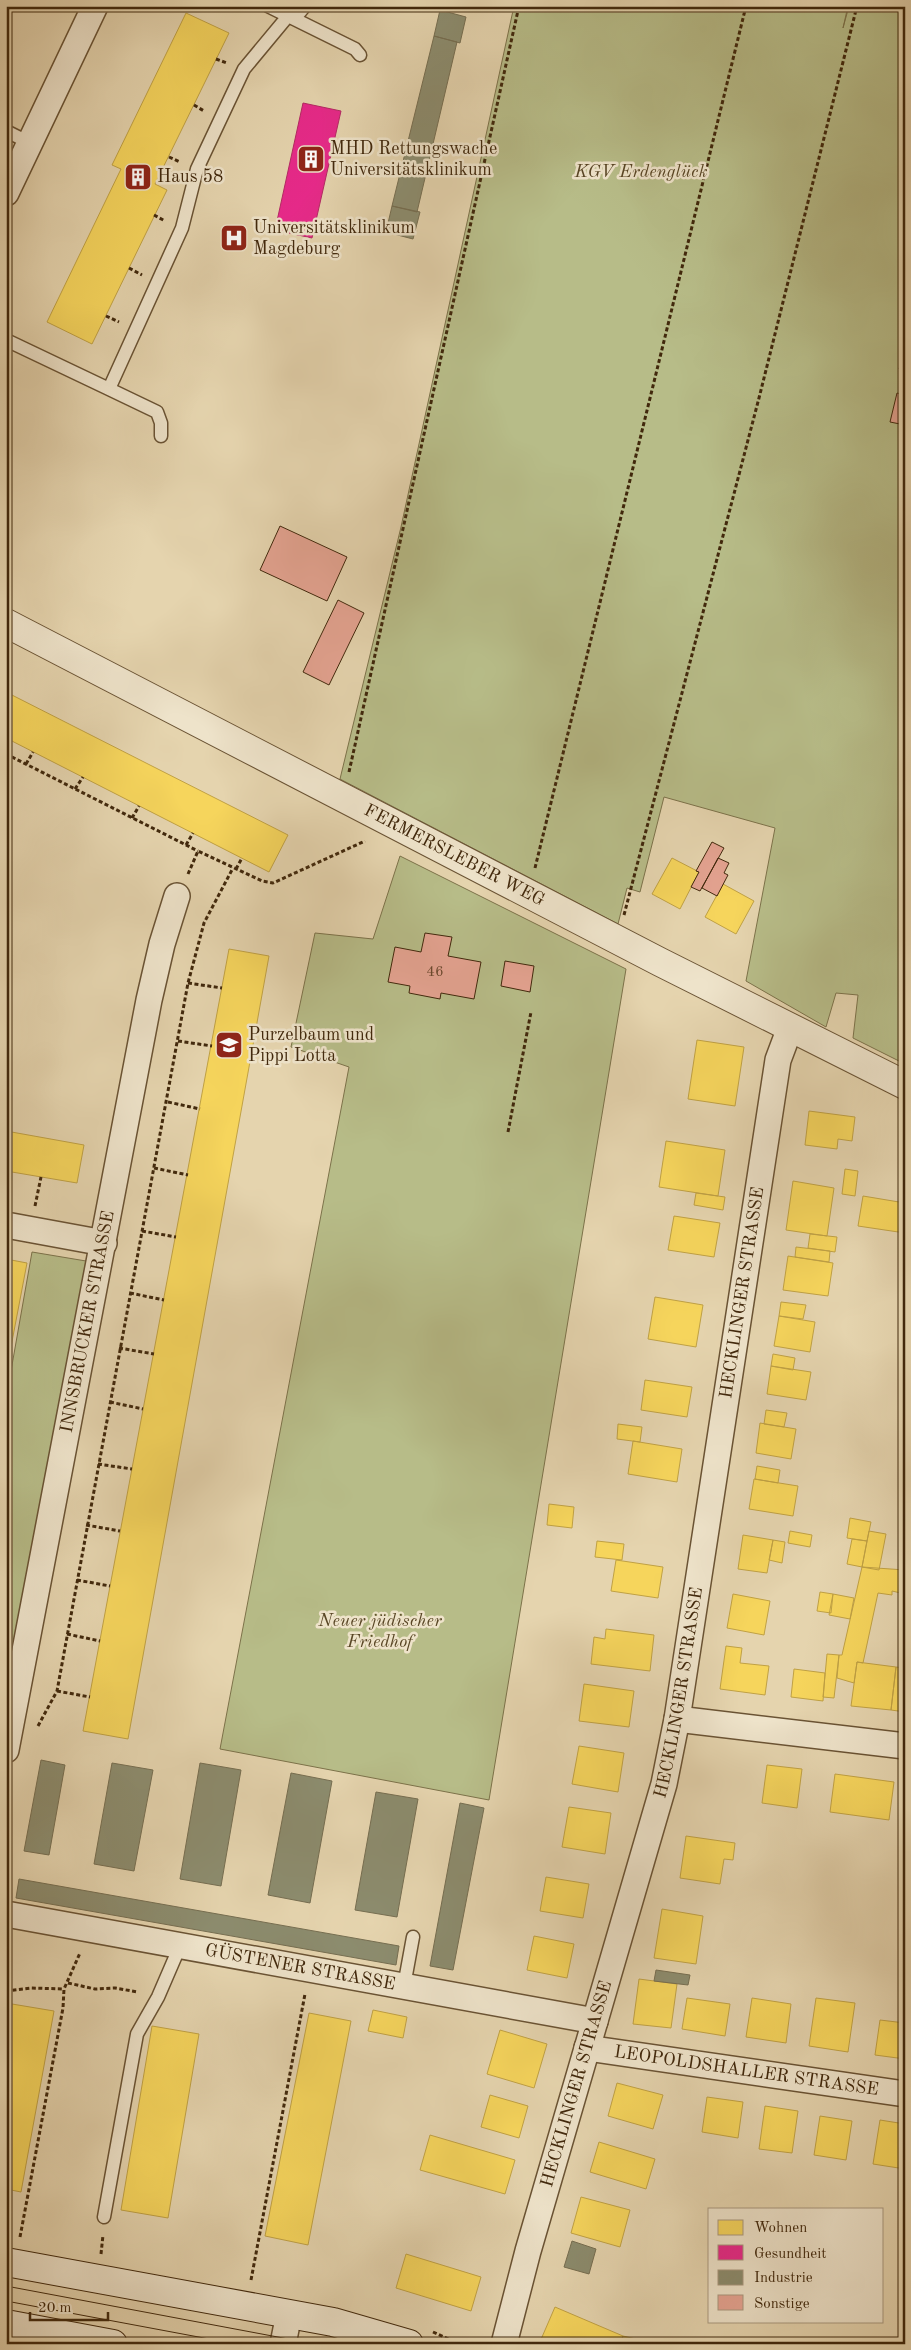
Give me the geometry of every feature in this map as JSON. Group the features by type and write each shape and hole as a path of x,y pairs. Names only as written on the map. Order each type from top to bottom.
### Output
{"street":[{"path":"6,193 95,6"},
{"name":"FERMERSLEBER WEG","path":"6,623 790,1028 905,1085"},
{"name":"INNSBRUCKER STRASSE","path":"6,1750 149,1000 162,944 177,896"},
{"name":"HECKLINGER STRASSE","path":"504,2344 528,2251 655,1817 677,1719 778,1060 790,1028"},
{"path":"6,1225 104,1243"},
{"path":"677,1719 905,1746"},
{"name":"GÜSTENER STRASSE","path":"6,1914 595,2020"},
{"name":"LEOPOLDSHALLER STRASSE","path":"587,2048 905,2094"},
{"path":"12,2252 289,2314 333,2322 409,2344"},
{"path":"283,2344 289,2314"},
{"path":"6,2324 113,2344"}],"lane":[{"path":"268,6 355,49 360,55"},
{"path":"109,389 182,228 197,169 244,69 291,18 305,6"},
{"path":"6,131 30,143"},
{"path":"6,340 156,412 161,423 160,436"},
{"path":"404,1986 413,1937"},
{"path":"104,2217 137,2034 158,1997 180,1946"}],"path":[{"path":"343,796 519,6"},
{"path":"540,846 746,6"},
{"path":"632,889 754,417 857,6"},
{"path":"26,764 34,752"},
{"path":"6,754 198,851 262,881 274,883 373,837"},
{"path":"75,789 83,777"},
{"path":"132,818 139,806"},
{"path":"186,845 193,833"},
{"path":"177,896 198,851"},
{"path":"35,1732 57,1690 119,1348 168,1102 188,983 204,924 242,858"},
{"path":"188,983 222,988"},
{"path":"508,1132 531,1012"},
{"path":"178,1040 212,1046"},
{"path":"168,1102 200,1109"},
{"path":"154,1168 188,1174"},
{"path":"142,1231 176,1237"},
{"path":"130,1293 164,1300"},
{"path":"119,1348 154,1354"},
{"path":"110,1402 144,1409"},
{"path":"98,1464 132,1469"},
{"path":"86,1525 120,1531"},
{"path":"77,1580 110,1586"},
{"path":"67,1634 100,1641"},
{"path":"57,1690 90,1697"},
{"path":"12,2252 63,2008 64,1989 88,1929"},
{"path":"251,2282 310,1968"},
{"path":"68,1983 95,1989 115,1988 158,1997"},
{"path":"6,1991 31,1988 64,1989"}],"green space":[{"name":"KGV Erdenglück","path":"514,6 848,6 843,28 849,6 905,6 905,1064 853,1038 858,995 836,993 826,1027 746,981 775,828 664,797 640,892 627,888 618,924 340,779 401,527"},
{"name":"Neuer jüdischer Friedhof","path":"400,856 626,969 489,1800 220,1749 349,1067 291,1047 315,933 373,939"},
{"path":"32,1252 86,1261 6,1711 6,1399"}],"building: Wohnen":[{"name":"Haus 58","path":"186,13 229,33 155,184 167,190 92,344 47,322 121,169 112,165"},
{"path":"6,692 288,835 269,872 6,738"},
{"path":"672,858 699,872 680,909 652,894"},
{"path":"723,884 754,901 736,934 705,917"},
{"path":"229,949 269,956 128,1739 83,1731"},
{"path":"697,1040 744,1047 735,1106 688,1099"},
{"path":"809,1111 855,1117 852,1141 838,1139 837,1149 805,1145"},
{"path":"6,1131 84,1145 77,1183 6,1171"},
{"path":"666,1141 725,1150 718,1196 659,1187"},
{"path":"845,1169 858,1171 855,1196 842,1194"},
{"path":"793,1181 834,1188 827,1236 786,1230"},
{"path":"696,1193 725,1197 723,1210 694,1205"},
{"path":"863,1196 905,1203 905,1233 858,1226"},
{"path":"674,1216 720,1223 714,1257 668,1250"},
{"path":"810,1234 837,1237 835,1252 808,1248"},
{"path":"796,1247 830,1251 829,1262 795,1257"},
{"path":"788,1256 833,1263 828,1296 783,1290"},
{"path":"6,1259 27,1263 6,1373"},
{"path":"655,1297 703,1305 696,1347 648,1339"},
{"path":"781,1302 806,1305 803,1319 779,1316"},
{"path":"779,1316 815,1322 810,1352 774,1346"},
{"path":"773,1354 795,1358 793,1370 771,1366"},
{"path":"771,1366 811,1372 806,1400 767,1394"},
{"path":"645,1380 692,1387 687,1417 641,1410"},
{"path":"766,1410 787,1413 784,1427 764,1424"},
{"path":"760,1423 796,1429 791,1459 756,1453"},
{"path":"618,1424 642,1427 640,1442 617,1439"},
{"path":"633,1441 682,1449 677,1482 628,1474"},
{"path":"757,1466 780,1470 778,1483 755,1479"},
{"path":"754,1479 798,1486 793,1516 749,1509"},
{"path":"549,1504 574,1507 572,1528 547,1525"},
{"path":"850,1518 871,1522 867,1541 847,1538"},
{"path":"790,1531 812,1535 810,1547 788,1543"},
{"path":"869,1531 886,1534 879,1570 862,1567"},
{"path":"743,1535 773,1540 767,1573 738,1569"},
{"path":"852,1539 867,1541 862,1567 847,1564"},
{"path":"773,1540 785,1542 782,1563 769,1560"},
{"path":"597,1541 624,1544 622,1560 595,1557"},
{"path":"616,1560 663,1567 658,1598 611,1591"},
{"path":"862,1567 905,1570 905,1594 892,1591 892,1595 878,1593 863,1663 857,1662 854,1683 837,1678 839,1655 842,1655"},
{"path":"820,1592 833,1594 831,1613 817,1611"},
{"path":"733,1594 770,1601 764,1635 727,1628"},
{"path":"833,1594 854,1598 850,1619 829,1615"},
{"path":"606,1629 654,1635 650,1671 591,1664 594,1637 605,1639"},
{"path":"726,1646 742,1648 740,1663 769,1666 765,1695 720,1689"},
{"path":"827,1654 839,1655 834,1698 823,1697"},
{"path":"857,1662 896,1667 891,1710 851,1706"},
{"path":"896,1667 905,1668 905,1712 891,1710"},
{"path":"794,1669 825,1673 823,1701 791,1697"},
{"path":"584,1684 634,1691 629,1727 579,1721"},
{"path":"579,1746 624,1753 618,1792 572,1784"},
{"path":"767,1765 802,1769 797,1808 762,1803"},
{"path":"835,1774 894,1782 889,1820 830,1812"},
{"path":"569,1807 611,1813 605,1854 562,1847"},
{"path":"686,1836 735,1843 733,1860 724,1859 720,1884 680,1878"},
{"path":"546,1877 589,1884 583,1918 540,1911"},
{"path":"662,1909 703,1916 696,1964 654,1958"},
{"path":"534,1936 574,1944 567,1978 527,1970"},
{"path":"639,1979 677,1984 671,2028 633,2024"},
{"path":"687,1998 730,2004 725,2036 682,2029"},
{"path":"752,1998 791,2004 786,2043 746,2037"},
{"path":"816,1998 855,2003 848,2052 809,2046"},
{"path":"12,2004 54,2011 21,2192 6,2189 6,2036"},
{"path":"373,2010 407,2017 403,2038 368,2031"},
{"path":"309,2013 351,2021 308,2245 265,2236"},
{"path":"880,2020 905,2023 905,2059 875,2055"},
{"path":"152,2026 199,2034 168,2218 121,2210"},
{"path":"500,2030 547,2044 534,2088 487,2074"},
{"path":"617,2083 663,2095 653,2129 608,2116"},
{"path":"490,2095 528,2106 519,2138 481,2127"},
{"path":"707,2097 743,2102 738,2138 702,2132"},
{"path":"765,2106 798,2111 792,2153 759,2149"},
{"path":"820,2116 852,2121 846,2160 814,2155"},
{"path":"880,2120 905,2124 905,2169 873,2164"},
{"path":"430,2135 515,2160 505,2194 420,2170"},
{"path":"599,2142 655,2159 646,2189 590,2172"},
{"path":"581,2197 630,2210 620,2247 571,2233"},
{"path":"406,2254 481,2277 471,2311 396,2288"},
{"path":"555,2307 623,2336 620,2344 539,2344"},
{"path":"623,2336 657,2344 620,2344"}],"building: Gesundheit":[{"name":"MHD Rettungswache Universitätsklinikum","path":"303,103 341,111 312,238 275,230"}],"building: Industrie":[{"path":"440,10 466,17 460,43 434,36"},
{"path":"434,36 457,42 417,212 392,206"},
{"path":"392,206 420,212 413,239 386,232"},
{"path":"41,1760 65,1765 49,1855 24,1851"},
{"path":"112,1763 153,1770 134,1871 94,1864"},
{"path":"200,1763 241,1770 221,1886 180,1879"},
{"path":"291,1773 332,1781 310,1903 268,1895"},
{"path":"376,1792 418,1799 397,1917 355,1910"},
{"path":"460,1803 484,1808 453,1970 430,1966"},
{"path":"19,1879 399,1946 396,1965 16,1898"},
{"path":"656,1970 690,1975 688,1985 654,1981"},
{"path":"572,2241 596,2249 589,2274 564,2267"}],"building: Sonstige":[{"path":"905,349 905,370 899,369"},
{"path":"897,393 905,395 905,425 890,422"},
{"path":"280,526 347,557 327,601 260,570"},
{"path":"338,600 364,613 329,685 303,672"},
{"path":"712,842 724,848 700,891 691,887 699,872 696,871"},
{"path":"718,858 729,863 724,873 728,875 717,896 702,888"},
{"path":"425,933 452,937 448,956 481,962 474,999 441,993 440,999 409,993 410,986 388,982 395,947 421,952"},
{"path":"505,961 534,966 530,992 501,986"}],"tram line":[{"path":"6,2286 315,2344"},
{"path":"6,2301 236,2344"}],"place":[{"name":"MHD Rettungswache Universitätsklinikum","path":"311,159"},
{"name":"Haus 58","path":"138,177"},
{"name":"Universitätsklinikum Magdeburg","path":"234,238"},
{"name":"Purzelbaum und Pippi Lotta","path":"229,1045"}]}
